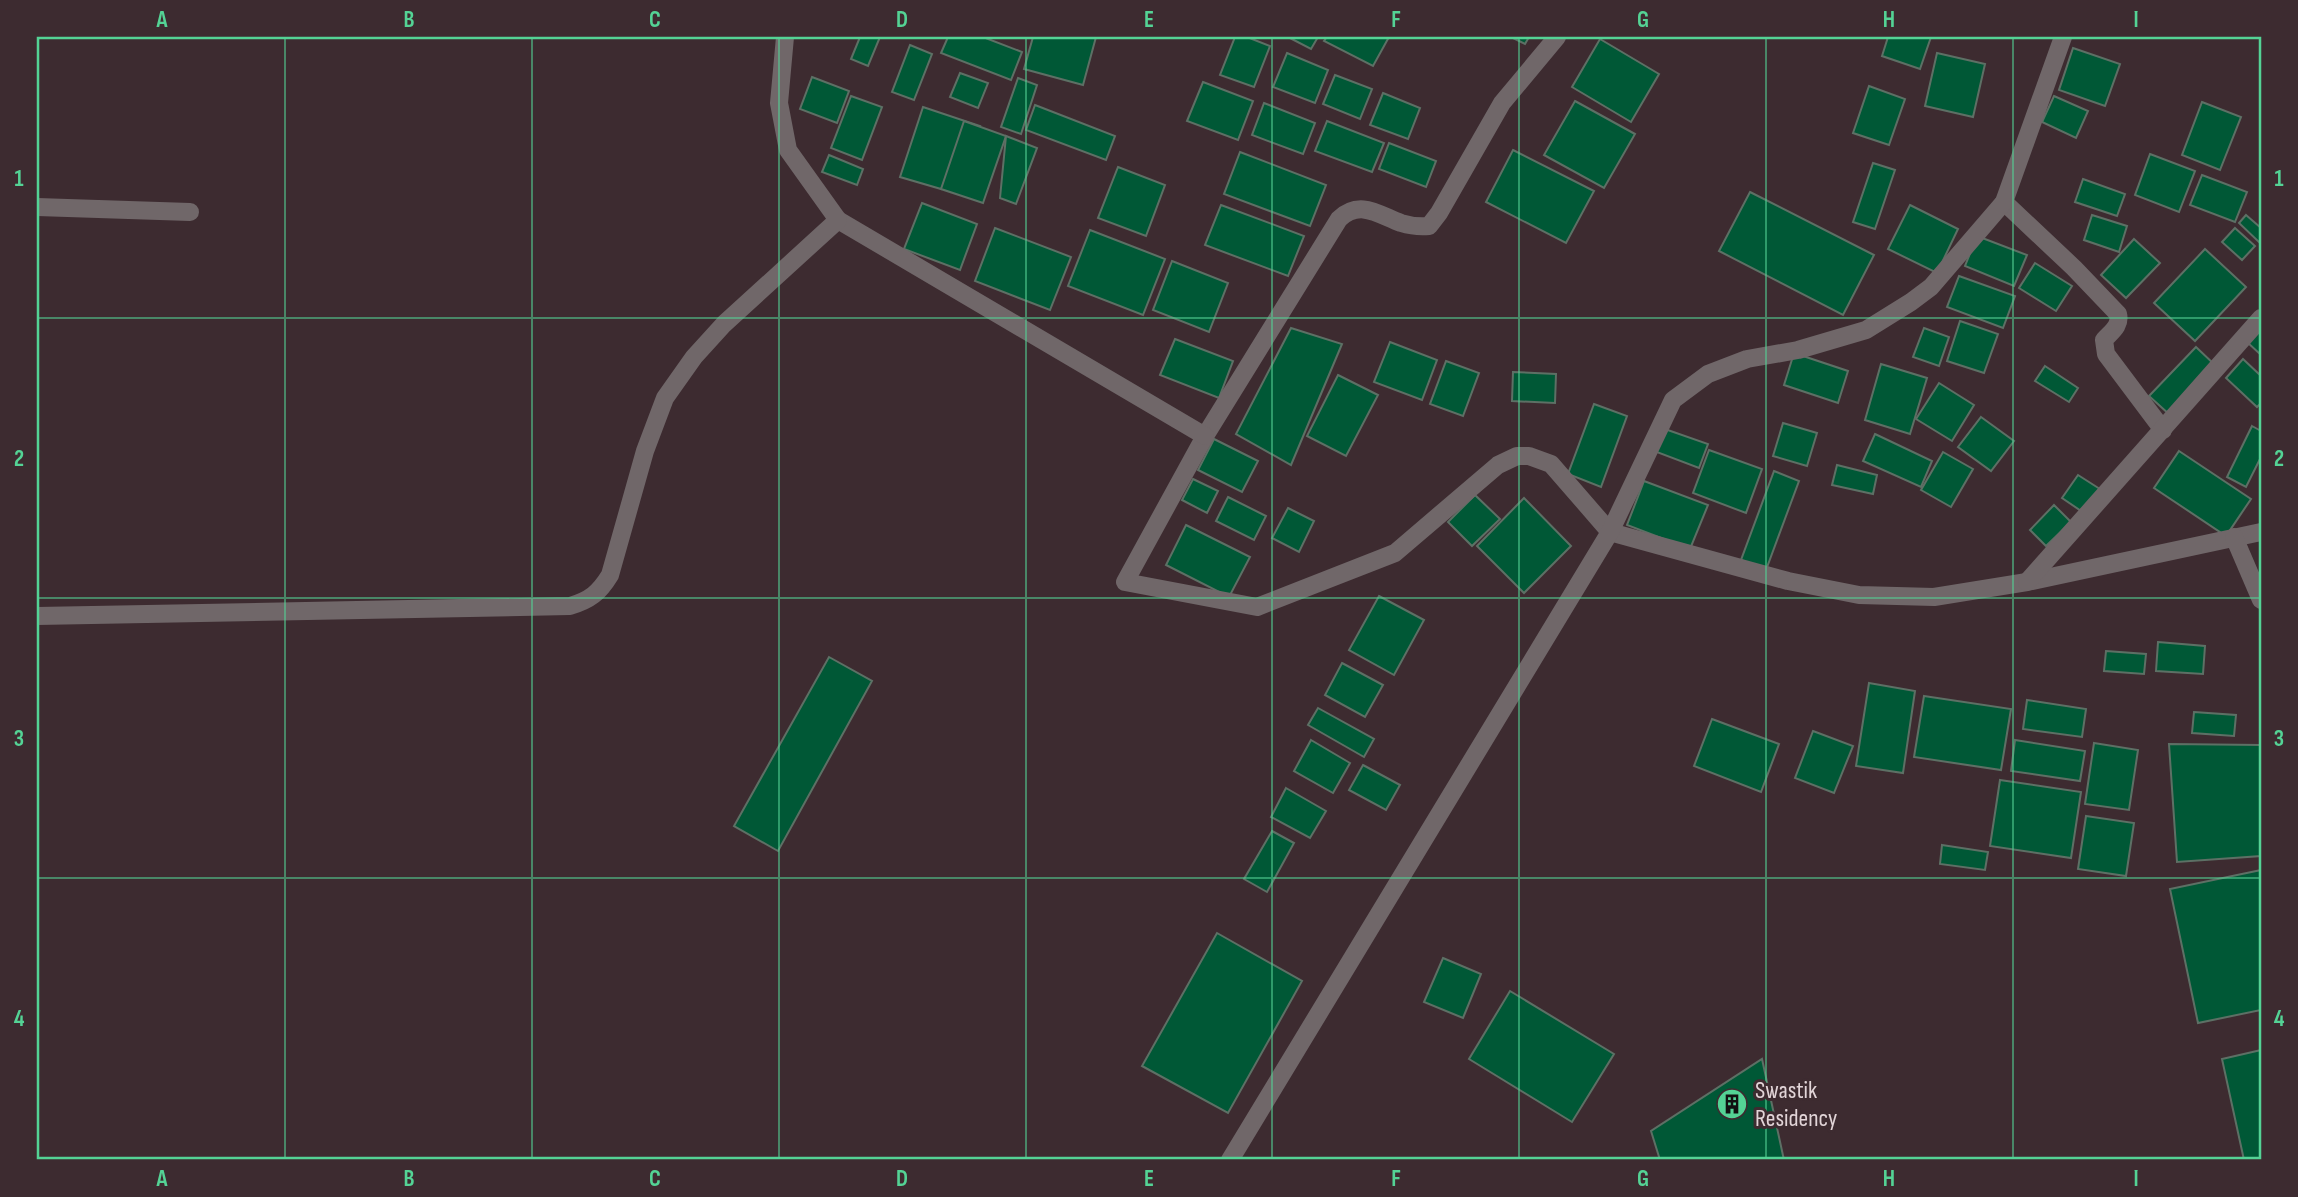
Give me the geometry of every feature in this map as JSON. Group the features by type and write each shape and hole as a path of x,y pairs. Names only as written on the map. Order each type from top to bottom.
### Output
{"street":[{"path":"785,37 779,103 788,150 838,220 1205,436"},
{"path":"1557,37 1502,103 1439,214 1429,226 1416,227 1368,209 1354,209 1339,219 1205,436 1125,582 1257,607 1395,553 1498,465 1517,456 1529,456 1551,464 1610,532 1788,581 1859,595 1934,597 2027,582 2261,532"},
{"path":"1230,1160 1610,532 1673,400 1708,374 1747,359 1798,350 1866,330 1931,287 2004,202 2063,37"},
{"path":"2004,202 2118,314 2117,326 2104,340 2106,354 2163,430"},
{"path":"37,207 190,212"},
{"path":"37,616 569,606 590,600 601,590 610,575 645,452 665,397 694,357 724,324 838,220"},
{"path":"2027,582 2261,318"},
{"path":"2234,537 2261,600"}],"building":[{"path":"860,37 880,37 868,66 851,59"},
{"path":"948,37 983,37 1022,52 1011,80 941,53"},
{"path":"1033,37 1096,37 1083,85 1024,69"},
{"path":"1235,37 1247,37 1270,46 1254,87 1220,75"},
{"path":"1288,37 1318,37 1311,49"},
{"path":"1327,37 1389,37 1373,66 1324,41"},
{"path":"1511,37 1529,37 1525,44"},
{"path":"1888,37 1931,37 1920,69 1882,56"},
{"path":"1600,39 1659,74 1631,122 1572,87"},
{"path":"910,45 932,54 914,100 892,92"},
{"path":"2073,48 2120,64 2105,106 2059,90"},
{"path":"1287,53 1328,70 1315,103 1273,87"},
{"path":"1937,53 1985,64 1973,117 1925,106"},
{"path":"960,73 988,83 978,108 950,97"},
{"path":"1335,75 1372,89 1360,119 1323,104"},
{"path":"812,77 849,91 837,123 800,109"},
{"path":"1018,78 1037,85 1021,134 1001,127"},
{"path":"1203,82 1253,101 1238,140 1187,121"},
{"path":"1869,86 1905,99 1889,145 1853,133"},
{"path":"1383,93 1420,108 1408,139 1370,125"},
{"path":"851,96 882,107 862,160 831,148"},
{"path":"2054,96 2088,111 2076,138 2042,122"},
{"path":"1575,101 1635,134 1604,188 1544,155"},
{"path":"2202,102 2241,117 2220,170 2182,155"},
{"path":"1264,103 1315,123 1303,154 1252,135"},
{"path":"1035,105 1115,136 1106,160 1026,130"},
{"path":"923,107 980,126 941,189 900,177"},
{"path":"964,121 1006,136 983,203 941,189"},
{"path":"1327,121 1384,143 1372,172 1315,151"},
{"path":"1006,136 1037,148 1016,204 1000,198"},
{"path":"1389,143 1436,161 1426,187 1379,169"},
{"path":"1513,150 1594,191 1566,243 1486,202"},
{"path":"1240,152 1326,185 1310,226 1224,194"},
{"path":"2150,154 2195,171 2179,212 2135,195"},
{"path":"829,155 863,169 857,185 822,172"},
{"path":"1873,163 1895,170 1875,229 1853,222"},
{"path":"1118,167 1165,185 1146,236 1098,218"},
{"path":"2202,175 2247,192 2235,222 2190,205"},
{"path":"2083,179 2125,194 2117,216 2075,202"},
{"path":"1750,192 1874,255 1843,315 1719,251"},
{"path":"922,203 977,224 960,270 904,249"},
{"path":"1221,205 1304,236 1288,276 1205,245"},
{"path":"1910,205 1958,229 1937,273 1888,249"},
{"path":"2092,215 2127,226 2119,252 2084,240"},
{"path":"2246,215 2261,228 2261,244 2239,223"},
{"path":"995,228 1071,257 1050,310 975,281"},
{"path":"2235,228 2255,246 2242,260 2222,242"},
{"path":"1090,230 1165,259 1143,315 1068,286"},
{"path":"1977,236 2027,255 2014,286 1965,266"},
{"path":"2134,239 2160,263 2126,298 2101,275"},
{"path":"2205,249 2246,287 2195,341 2154,303"},
{"path":"1172,261 1228,283 1209,332 1153,310"},
{"path":"2035,263 2072,286 2056,311 2019,288"},
{"path":"1959,276 2015,296 2003,328 1947,307"},
{"path":"1960,321 1998,334 1984,373 1947,361"},
{"path":"1291,328 1342,344 1291,465 1236,434"},
{"path":"1924,328 1949,337 1939,366 1913,357"},
{"path":"2261,328 2261,355 2247,342"},
{"path":"1175,339 1233,361 1219,398 1160,375"},
{"path":"1390,342 1437,360 1422,400 1374,382"},
{"path":"2196,347 2216,366 2170,415 2149,396"},
{"path":"1794,353 1848,371 1838,403 1784,385"},
{"path":"2243,359 2261,376 2261,403 2257,407 2226,378"},
{"path":"1446,361 1479,373 1463,416 1430,404"},
{"path":"1881,364 1927,378 1910,434 1865,420"},
{"path":"2045,366 2078,388 2069,402 2035,381"},
{"path":"1513,372 1556,374 1555,403 1512,401"},
{"path":"1338,375 1378,395 1346,456 1307,436"},
{"path":"1939,383 1974,405 1952,441 1916,419"},
{"path":"1594,404 1627,416 1601,487 1568,474"},
{"path":"1981,417 2014,441 1991,471 1958,447"},
{"path":"1783,423 1817,433 1807,466 1773,456"},
{"path":"2252,426 2261,431 2261,457 2246,487 2227,477"},
{"path":"1662,428 1708,444 1699,468 1654,451"},
{"path":"1875,434 1932,461 1921,487 1863,461"},
{"path":"1214,439 1258,461 1242,492 1198,470"},
{"path":"1709,450 1762,469 1746,513 1693,493"},
{"path":"2179,451 2251,499 2226,536 2154,488"},
{"path":"1943,452 1973,469 1951,507 1921,490"},
{"path":"1837,465 1877,475 1873,494 1832,485"},
{"path":"1774,471 1799,481 1766,570 1741,560"},
{"path":"2078,475 2103,491 2087,515 2062,498"},
{"path":"1193,479 1218,491 1207,513 1182,500"},
{"path":"1644,481 1708,505 1690,549 1627,525"},
{"path":"1475,495 1500,519 1472,546 1448,522"},
{"path":"1228,497 1266,516 1254,540 1216,521"},
{"path":"1524,498 1571,546 1524,593 1477,546"},
{"path":"2054,505 2071,522 2046,546 2030,530"},
{"path":"1288,508 1314,521 1299,552 1272,538"},
{"path":"1186,525 1250,557 1229,597 1166,565"},
{"path":"1379,596 1424,620 1394,675 1349,650"},
{"path":"2158,642 2205,646 2203,674 2156,671"},
{"path":"2106,651 2146,654 2144,674 2104,671"},
{"path":"829,657 872,681 778,851 734,826"},
{"path":"1342,663 1383,685 1365,717 1325,695"},
{"path":"1869,683 1915,691 1903,773 1856,766"},
{"path":"1924,696 2011,709 2001,770 1914,757"},
{"path":"2027,700 2086,709 2082,737 2023,729"},
{"path":"1318,708 1374,739 1364,757 1308,725"},
{"path":"2194,712 2236,715 2234,736 2192,733"},
{"path":"1712,719 1779,744 1761,792 1694,766"},
{"path":"1813,731 1853,746 1834,793 1795,778"},
{"path":"1311,740 1350,763 1333,793 1294,771"},
{"path":"2015,740 2085,751 2080,781 2011,771"},
{"path":"2094,743 2138,750 2129,810 2085,804"},
{"path":"2169,744 2261,745 2261,856 2177,862"},
{"path":"1363,765 1400,785 1386,810 1349,790"},
{"path":"2000,780 2081,792 2071,858 1990,846"},
{"path":"1286,788 1326,811 1310,838 1271,817"},
{"path":"2086,816 2134,823 2126,876 2078,869"},
{"path":"1272,831 1294,843 1267,892 1244,879"},
{"path":"1942,845 1988,852 1985,870 1940,864"},
{"path":"2261,870 2261,1010 2198,1023 2170,889"},
{"path":"1217,933 1302,981 1228,1113 1142,1066"},
{"path":"1443,958 1481,974 1463,1018 1424,1002"},
{"path":"1510,991 1614,1054 1572,1122 1469,1059"},
{"path":"2261,1050 2261,1160 2244,1160 2222,1059"},
{"name":"Swastik Residency","path":"1762,1059 1784,1160 1660,1160 1651,1131"}],"place":[{"name":"Swastik Residency","path":"1732,1104"}]}
